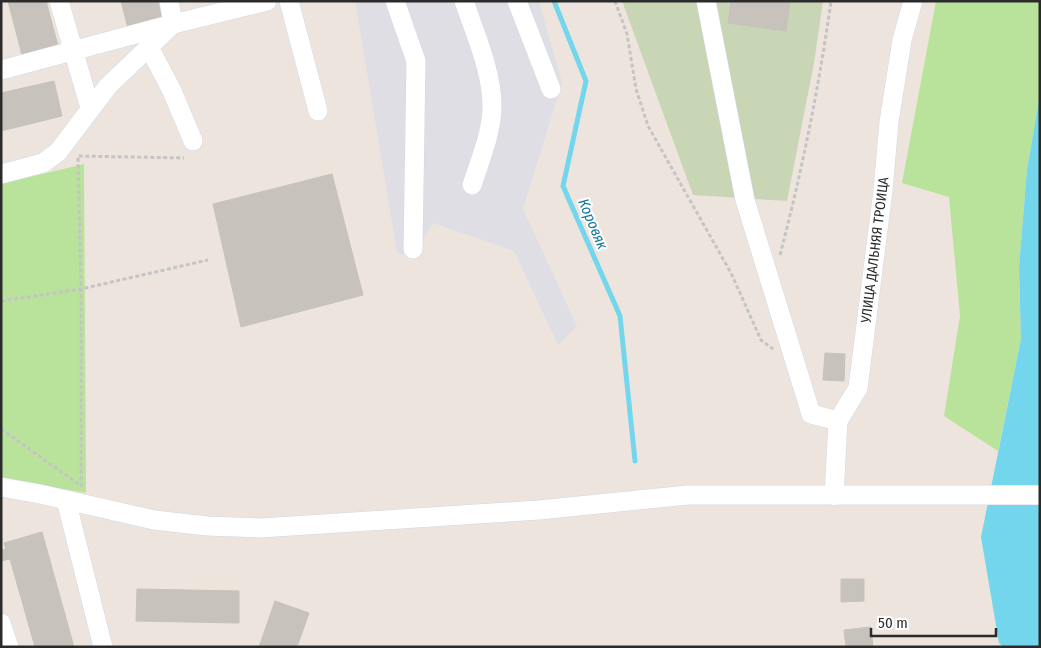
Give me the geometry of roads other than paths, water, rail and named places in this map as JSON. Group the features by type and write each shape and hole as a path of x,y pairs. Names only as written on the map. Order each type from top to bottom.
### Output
{"street":[{"path":"59,1 90,108"},
{"path":"169,1 174,24"},
{"path":"1,70 267,1"},
{"path":"289,1 318,111"},
{"path":"395,1 416,61 413,248"},
{"path":"464,1 486,69 492,106 484,147 472,185"},
{"path":"517,1 551,90"},
{"path":"706,1 745,200 811,414 838,421"},
{"name":"УЛИЦА ДАЛЬНЯЯ ТРОИЦА","path":"834,496 838,421 858,388 883,190 889,122 902,40 913,1"},
{"path":"1,174 43,163 58,152 76,131 90,108 108,86 150,49 174,24"},
{"path":"150,49 172,91 193,141"},
{"path":"1,487 154,520 207,526 260,528 539,510 688,495 1040,495"},
{"path":"66,500 103,647"},
{"path":"1,623 9,647"}],"water":[{"path":"1040,94 1040,647 1003,647 999,643 981,537 1021,339 1019,267 1027,170"}],"waterway":[{"name":"Коровяк","path":"554,1 586,81 563,186 620,316 635,461"}]}
